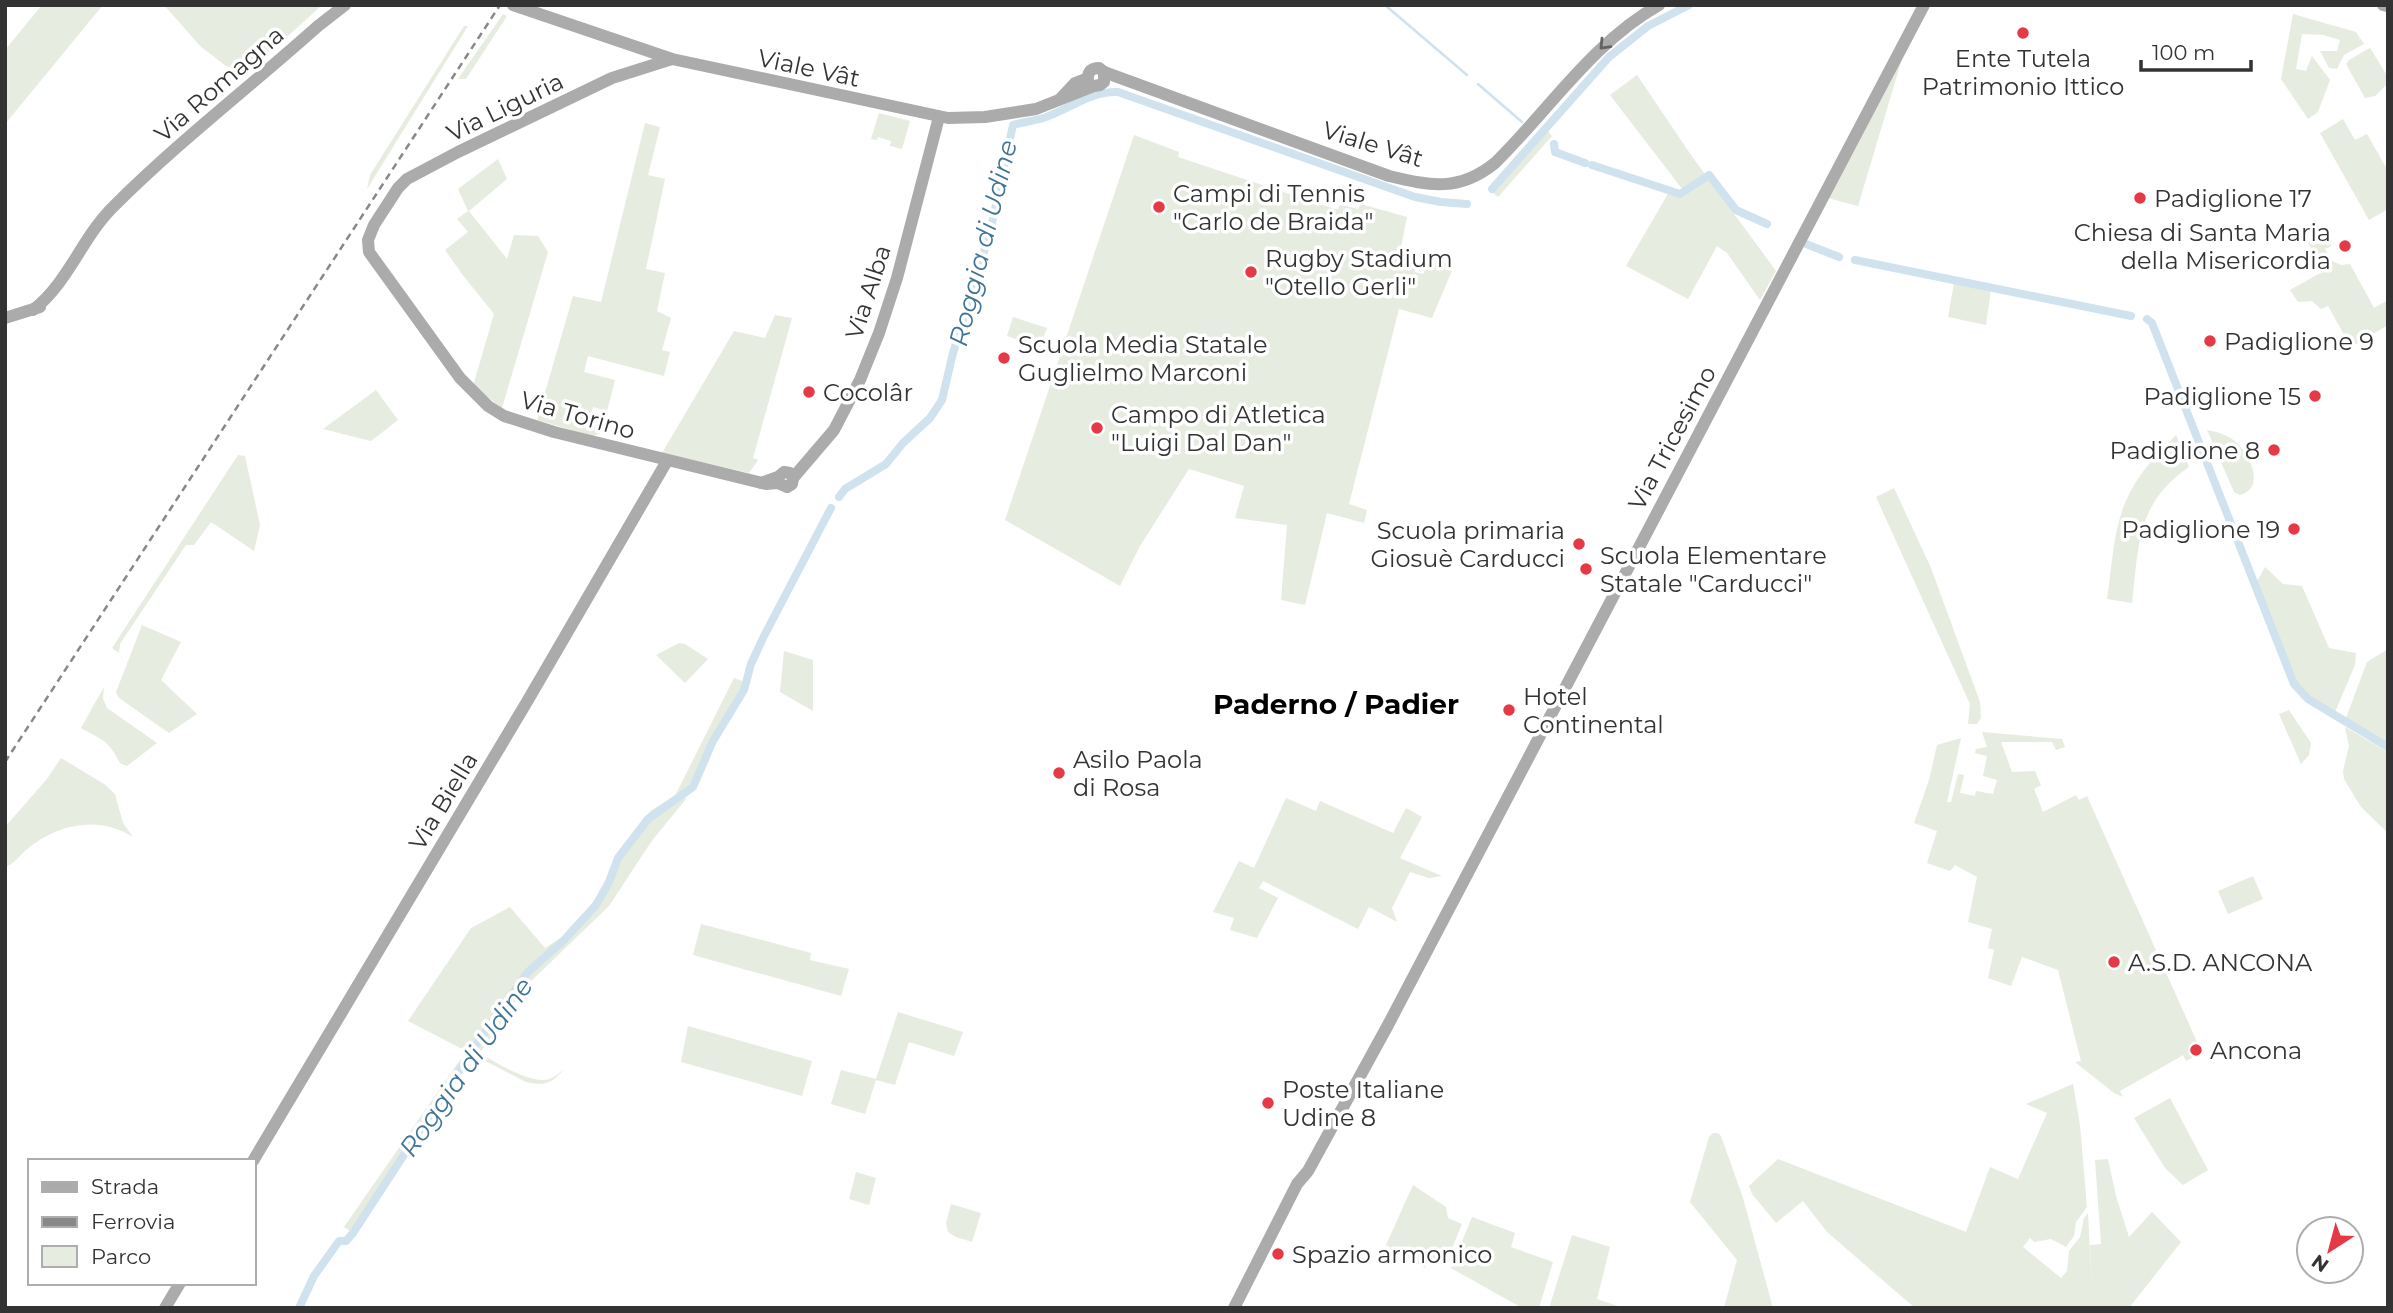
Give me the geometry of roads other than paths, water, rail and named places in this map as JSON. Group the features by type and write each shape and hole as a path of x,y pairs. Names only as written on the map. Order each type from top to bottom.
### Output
{"main road":[{"name":"Via Romagna","path":"5,318 33,310 57,287 105,216 144,176 345,5"},
{"path":"513,5 672,59"},
{"name":"Viale Vât","path":"672,59 939,117 966,119 1036,109 1098,79 1140,85 1389,176 1414,182 1461,183 1474,178 1509,149 1616,34 1659,5"},
{"name":"Via Tricesimo","path":"1234,1308 1297,1184 1308,1171 1381,1038 1924,5"},
{"path":"629,44 634,58 630,72"},
{"name":"Via Liguria","path":"401,185 458,152 630,72 672,59"},
{"name":"Via Alba","path":"784,478 804,464 834,430 860,380 903,257 939,117"},
{"name":"Via Torino","path":"401,185 371,231 368,240 369,252 460,378 488,406 523,424 667,461 761,483 784,478"},
{"name":"Via Biella","path":"254,1159 533,693 667,461"},
{"name":"Via Tricesimo","path":"1241,1308 1304,1188 1308,1171"},
{"path":"166,1308 179,1285"}],"waterway":[{"path":"1385,5 1467,75"},
{"name":"Roggia di Udine","path":"1492,189 1609,57 1648,26 1689,5"},
{"path":"1478,84 1522,122"},
{"name":"Roggia di Udine","path":"839,497 845,489 886,464 903,443 930,418 942,400 953,353 990,232 1013,125 1046,117 1091,96 1118,92 1415,197 1467,204"},
{"path":"1554,144 1555,152 1585,163"},
{"path":"1592,165 1680,194 1709,175 1736,210 1767,224"},
{"path":"1806,244 1839,257"},
{"path":"1855,260 2131,316"},
{"path":"2147,319 2152,323 2294,684 2308,699 2388,747"},
{"name":"Roggia di Udine","path":"299,1308 314,1276 339,1241 346,1241 353,1233 471,1052 527,973 564,940 596,905 618,858 648,819 693,787 713,741 744,690 751,664 763,638 831,508"}],"railway":[{"path":"5,762 500,5"}],"place":[{"name":"Ente Tutela Patrimonio Ittico","path":"2023,33"},
{"name":"Padiglione 17","path":"2140,198"},
{"name":"Campi di Tennis \"Carlo de Braida\"","path":"1159,207"},
{"name":"Chiesa di Santa Maria della Misericordia","path":"2345,246"},
{"name":"Rugby Stadium \"Otello Gerli\"","path":"1251,272"},
{"name":"Padiglione 9","path":"2210,341"},
{"name":"Scuola Media Statale Guglielmo Marconi","path":"1004,358"},
{"name":"Cocolâr","path":"809,392"},
{"name":"Padiglione 15","path":"2315,396"},
{"name":"Campo di Atletica \"Luigi Dal Dan\"","path":"1097,428"},
{"name":"Padiglione 8","path":"2274,450"},
{"name":"Padiglione 19","path":"2294,529"},
{"name":"Scuola primaria Giosuè Carducci","path":"1579,544"},
{"name":"Scuola Elementare Statale \"Carducci\"","path":"1586,569"},
{"name":"Hotel Continental","path":"1509,710"},
{"name":"Asilo Paola di Rosa","path":"1059,773"},
{"name":"A.S.D. ANCONA","path":"2114,962"},
{"name":"Ancona","path":"2196,1050"},
{"name":"Poste Italiane Udine 8","path":"1268,1103"},
{"name":"Spazio armonico","path":"1278,1254"}],"district":[{"name":"Paderno / Padier","path":"1336,704"}]}
